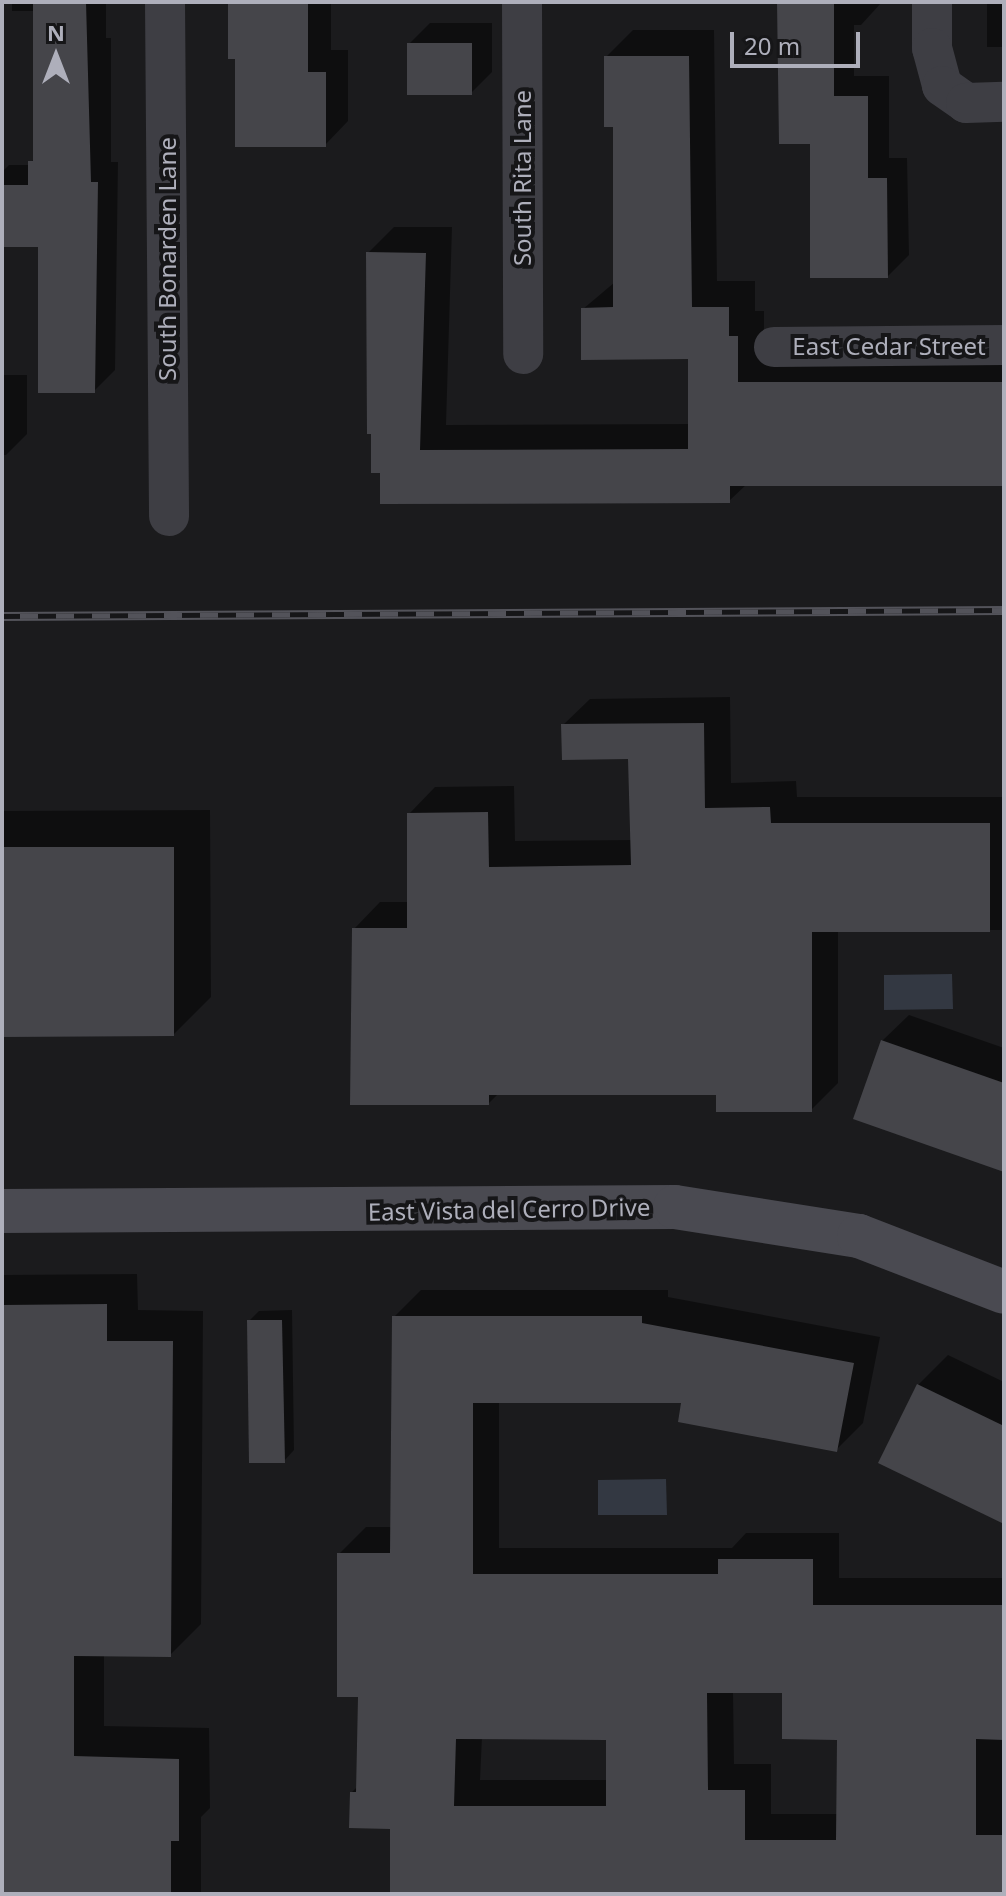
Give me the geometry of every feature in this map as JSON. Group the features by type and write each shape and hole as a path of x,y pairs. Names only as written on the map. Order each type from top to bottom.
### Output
{"street":[{"name":"South Bonarden Lane","path":"165,2 169,516"},
{"name":"South Rita Lane","path":"522,2 523,354"},
{"path":"932,2 932,48 942,86 966,103 1004,102"},
{"name":"East Cedar Street","path":"774,347 1004,345"},
{"name":"East Vista del Cerro Drive","path":"2,1211 675,1207 859,1236 1004,1292"}],"shaded area":[{"path":"952,974 953,1009 884,1010 884,975"},
{"path":"666,1479 667,1515 598,1515 598,1480"}],"building":[{"path":"33,2 86,2 91,182 98,182 95,393 38,393 38,247 2,247 2,185 28,185 28,161 33,161"},
{"path":"228,2 308,2 308,72 326,72 326,147 235,147 235,59 228,59"},
{"path":"777,2 834,2 834,96 868,96 868,178 887,178 888,278 810,278 810,144 779,144"},
{"path":"407,43 472,43 472,95 407,95"},
{"path":"604,56 689,56 692,307 729,307 729,336 738,336 738,382 1004,382 1004,486 730,486 730,503 380,504 380,473 371,473 371,434 367,434 366,252 426,253 420,450 688,449 688,359 581,360 581,308 613,307 613,127 604,127"},
{"path":"704,723 705,808 770,807 771,823 990,823 990,932 812,932 812,1112 716,1112 716,1095 489,1095 489,1105 350,1105 352,928 407,928 407,813 488,812 489,867 631,865 628,759 562,760 561,724"},
{"path":"2,847 174,847 174,1036 2,1037"},
{"path":"881,1040 1004,1083 1004,1172 853,1119"},
{"path":"107,1304 107,1341 173,1341 171,1657 74,1656 74,1756 179,1759 179,1841 171,1841 171,1894 2,1894 2,1305"},
{"path":"392,1316 642,1316 642,1323 854,1363 837,1452 678,1422 681,1403 473,1403 473,1574 718,1574 718,1559 813,1559 813,1605 1004,1605 1004,1740 976,1739 976,1835 1004,1835 1004,1894 390,1894 390,1829 349,1828 350,1792 356,1792 358,1697 337,1697 337,1553 390,1553","holes":["707,1693 782,1693 782,1739 837,1740 836,1840 745,1840 745,1790 708,1790","456,1739 606,1740 606,1806 454,1806"]},
{"path":"247,1320 282,1320 285,1463 249,1463"},
{"path":"917,1384 1004,1426 1004,1524 878,1463"}],"railway":[{"path":"2,616 1004,610"}]}
